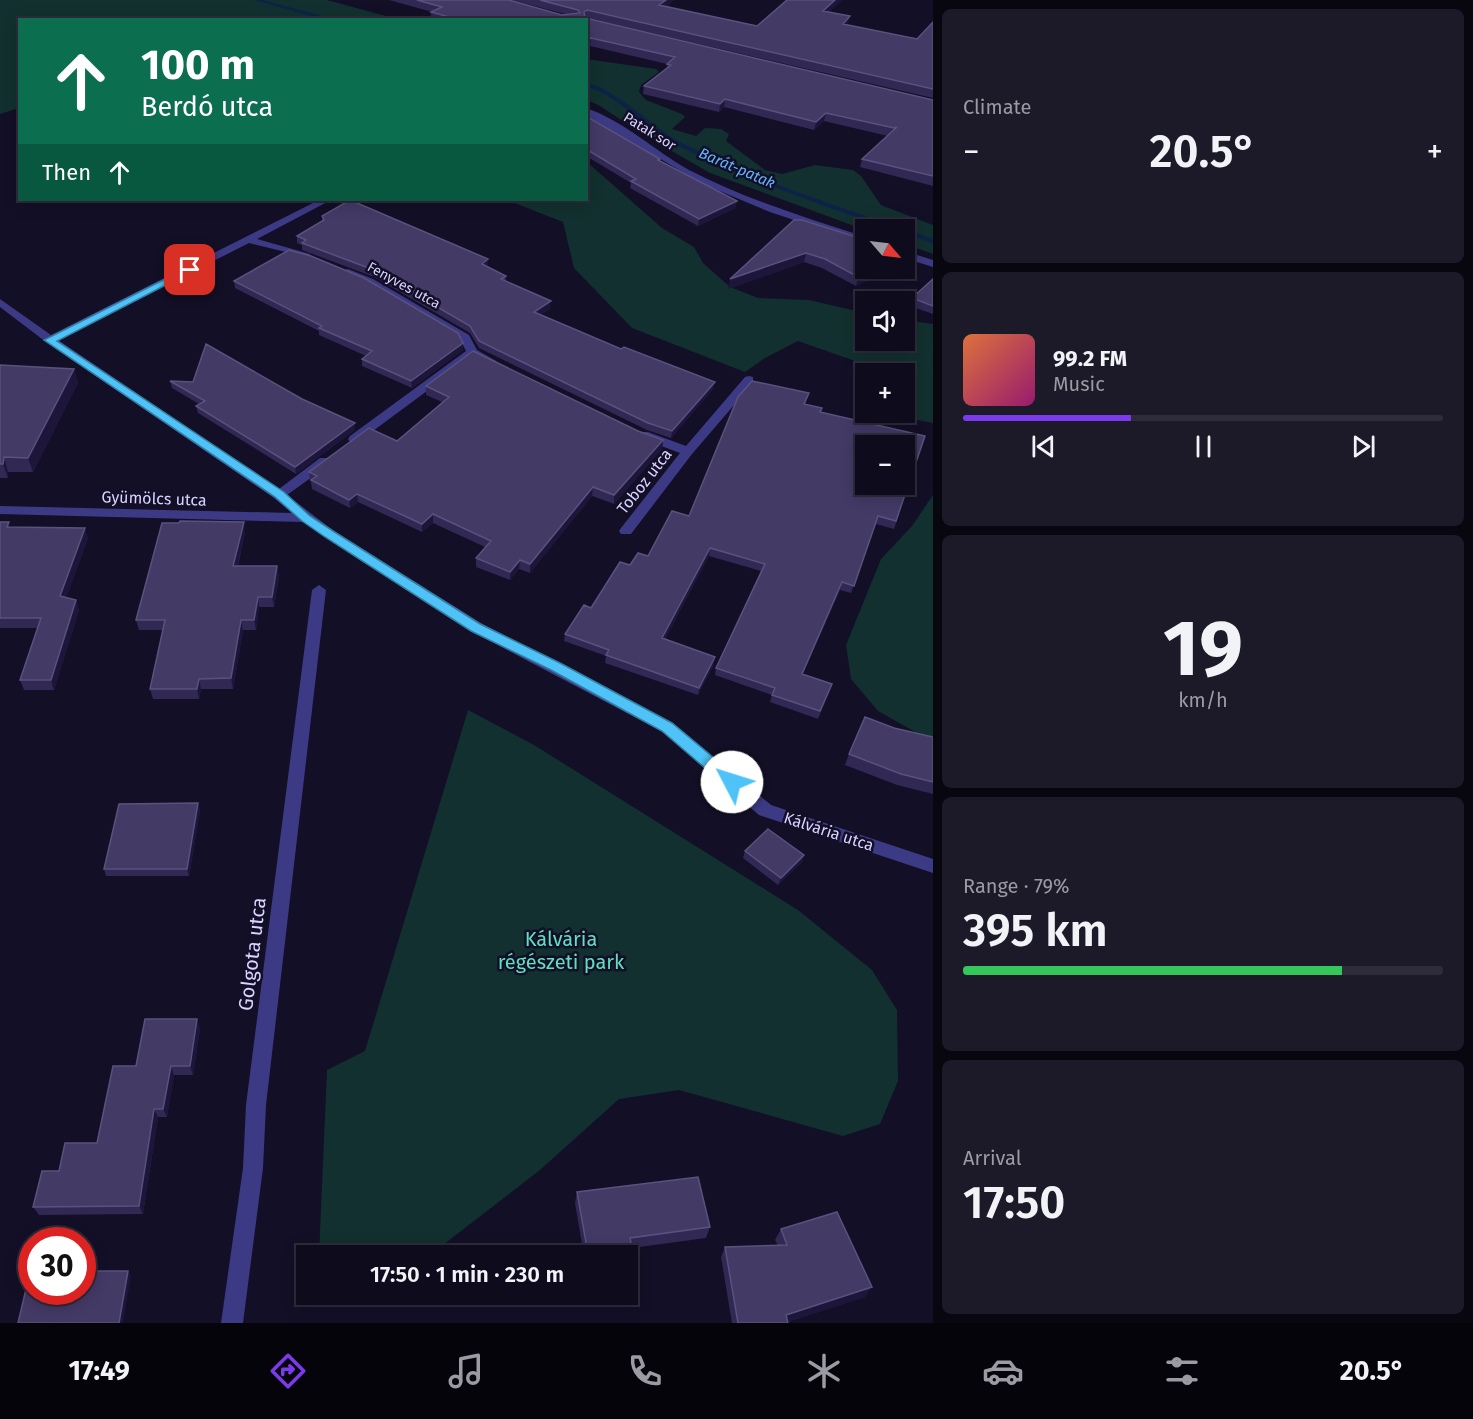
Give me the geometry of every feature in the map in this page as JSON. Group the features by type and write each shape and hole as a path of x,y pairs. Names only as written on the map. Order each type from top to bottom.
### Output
{"street":[{"name":"Patak sor","path":"588,112 685,170 728,192 855,237"},
{"path":"50,340 324,201"},
{"path":"248,240 316,259"},
{"path":"915,258 933,264"},
{"name":"Fenyves utca","path":"337,268 369,281 465,337 472,352 504,368"},
{"path":"0,302 50,340 279,495 472,352"},
{"path":"632,429 688,451 749,380"},
{"name":"Toboz utca","path":"626,531 688,451"},
{"name":"Kálvária utca","path":"279,495 306,518 476,627 667,727 765,810 933,866"},
{"name":"Gyümölcs utca","path":"0,510 306,518"},
{"name":"Golgota utca","path":"232,1323 253,1168 257,1093 319,590"}],"green space":[{"path":"0,0 327,0 393,18 18,18 18,108 0,114"},
{"path":"588,59 656,69 659,72 641,85 639,92 646,100 685,117 672,129 696,136 705,128 721,129 729,134 726,141 765,170 782,174 815,165 853,170 861,176 881,205 933,225 933,254 915,248 915,219 855,219 855,226 710,173 588,100"},
{"path":"588,163 662,228 694,247 703,263 730,287 758,298 809,300 855,311 855,351 915,351 915,321 933,324 933,423 915,420 915,363 861,363 798,341 765,358 745,372 632,328 574,268 563,222 510,201 588,201"},
{"path":"933,495 933,742 878,711 851,679 846,645 881,559 912,526"},
{"name":"Kálvária régészeti park","path":"468,710 534,745 798,910 872,970 897,1010 898,1081 880,1124 843,1136 679,1090 619,1099 540,1170 443,1245 319,1245 327,1070 365,1051"}],"building":[{"path":"417,0 509,0 562,15 580,13 578,10 540,0 666,0 659,5 757,26 787,0 835,0 823,11 850,16 843,24 917,39 933,22 933,89 587,10 584,12 585,18 454,18 431,12 442,7"},
{"path":"588,19 933,100 933,176 862,159 897,127 826,113 816,122 725,99 720,104 644,86 671,65 667,64 675,57 591,38 588,40"},
{"path":"588,117 660,159 658,160 737,201 699,219 631,181 636,179 588,150"},
{"path":"348,201 352,201 488,259 482,264 506,276 501,279 551,301 534,312 621,349 624,347 715,382 672,431 648,423 479,341 470,326 374,270 302,243 306,240 297,236 324,220 322,216"},
{"path":"794,220 802,220 855,237 855,275 825,259 806,253 730,279"},
{"path":"289,250 311,256 364,278 458,333 463,343 411,381 362,359 372,351 319,328 322,326 234,281"},
{"path":"933,279 933,306 915,299 915,295"},
{"path":"206,344 302,399 355,423 295,467 196,406 205,401 170,381 193,382"},
{"path":"473,351 638,431 663,440 614,495 593,487 530,564 520,560 510,572 476,558 491,541 433,514 422,524 357,494 349,500 311,480 317,476 309,472 369,428 397,441 449,397 426,386"},
{"path":"0,365 74,369 28,458 4,457 3,464 0,464"},
{"path":"752,381 809,393 804,404 822,408 820,412 855,420 855,423 868,423 925,436 915,465 915,435 855,435 855,495 905,495 896,521 878,516 854,586 842,582 802,674 832,684 820,711 772,695 775,688 716,668 765,564 710,548 662,638 715,657 699,688 606,655 609,650 565,634 584,605 591,608 620,562 630,565 638,553 648,556 672,511 689,516 738,397"},
{"path":"180,521 244,522 233,566 277,566 272,597 258,597 254,620 241,620 231,678 199,679 197,689 150,689 165,620 136,620 162,523 179,523"},
{"path":"0,522 9,522 7,527 85,528 60,596 76,600 51,680 20,680 41,618 0,618"},
{"path":"865,717 894,728 933,737 933,782 901,774 849,754"},
{"path":"198,803 187,869 104,869 119,804"},
{"path":"768,829 804,855 781,878 745,851"},
{"path":"145,1019 197,1019 190,1066 171,1066 163,1109 154,1109 139,1206 33,1207 42,1171 59,1171 65,1143 97,1143 113,1066 136,1066"},
{"path":"698,1177 710,1227 630,1238 631,1245 586,1245 577,1192"},
{"path":"837,1212 872,1287 786,1315 788,1323 738,1323 725,1247 787,1245 781,1229"},
{"path":"96,1271 128,1271 119,1323 18,1323 22,1305 96,1305"}],"waterway":[{"name":"Barát-patak","path":"257,0 326,18"},
{"name":"Barát-patak","path":"588,85 599,88 623,102 666,136 705,156 788,190 869,219"},
{"name":"Barát-patak","path":"915,235 933,241"}],"route":[{"path":"190,270 50,340 279,495 329,534 476,627 667,727 732,782"}]}
